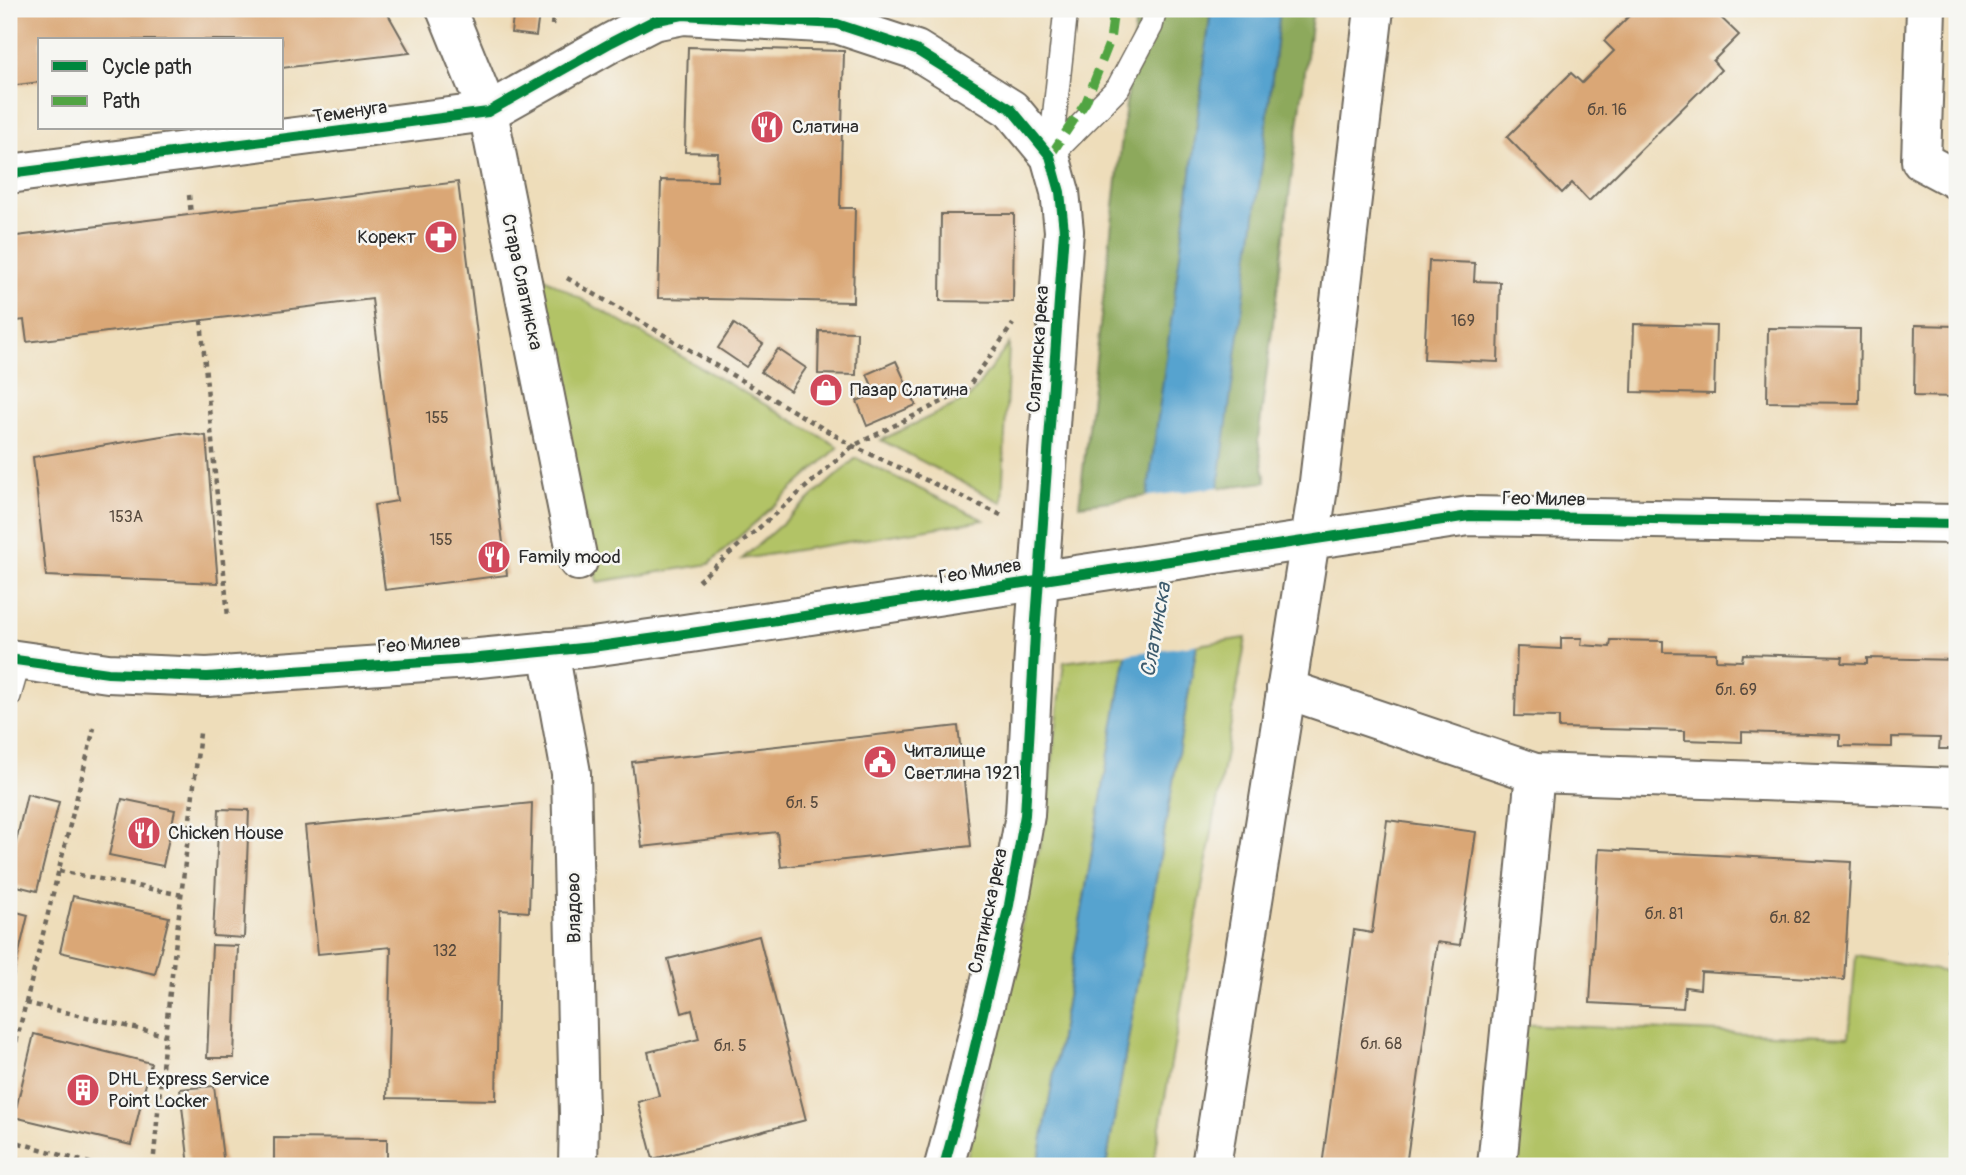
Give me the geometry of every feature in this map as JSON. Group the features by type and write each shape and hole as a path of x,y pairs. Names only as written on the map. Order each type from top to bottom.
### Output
{"street":[{"name":"Стара Слатинска","path":"446,9 488,112 578,561"},
{"path":"1210,1166 1319,482 1374,9"},
{"path":"1926,9 1921,161 1957,180"},
{"name":"Слатинска река","path":"488,112 653,21 682,15 837,24 916,50 1011,109 1050,156 1060,192 1064,231 1043,534 1056,577 1025,816 1009,905 962,1100 943,1166"},
{"name":"Теменуга","path":"9,174 488,112"},
{"name":"Гео Милев","path":"12,672 207,677 549,652 1469,516 1957,524"},
{"name":"Владово","path":"549,652 571,773 578,1166"},
{"path":"1286,689 1535,773 1957,788"},
{"path":"1497,1166 1535,773"}],"lane":[{"path":"1050,156 1066,9"},
{"path":"1050,156 1118,88 1151,26 1155,9"}],"path":[{"path":"551,33 554,9"},
{"path":"516,247 853,446 1043,534"},
{"path":"201,320 228,617"},
{"path":"698,581 853,446 966,390 1014,322"},
{"path":"9,1071 94,728"},
{"path":"153,1166 165,1035 200,733"},
{"path":"58,871 182,895"},
{"path":"26,1003 165,1035"},
{"path":"9,1140 100,1166"}],"green space":[{"path":"1137,9 1211,9 1148,496 1079,505"},
{"path":"1280,9 1313,9 1258,440 1266,482 1217,488 1262,164"},
{"path":"538,274 839,447 709,564 597,582"},
{"path":"1009,344 1002,503 881,440 969,398"},
{"path":"856,458 984,520 742,559"},
{"path":"1246,638 1153,1166 1106,1166 1197,645"},
{"path":"1126,654 1038,1166 965,1166 1045,823 1064,662"},
{"path":"1856,955 1957,974 1957,1166 1497,1166 1511,1024 1849,1037"}],"water":[{"name":"Слатинска","path":"1211,9 1280,9 1262,164 1197,645 1106,1166 1038,1166 1126,654"}],"pier":[{"path":"1220,487 1200,644 1122,655 1144,497"}],"building":[{"path":"9,9 385,9 410,53 284,68 284,38 38,38 38,82 9,86"},
{"path":"514,9 531,9 531,13 539,14 536,36 511,33"},
{"path":"1636,9 1712,9 1739,35 1713,61 1721,70 1589,201 1572,183 1562,193 1507,137 1571,73 1582,83 1614,51 1604,41"},
{"path":"688,47 844,51 840,208 855,208 853,302 658,298 661,180 717,181 718,153 685,152"},
{"path":"458,182 507,575 385,590 374,505 397,501 372,299 27,342 24,320 9,322 9,237"},
{"path":"941,214 1014,214 1013,302 940,301"},
{"path":"1429,261 1475,263 1474,281 1500,282 1498,362 1424,359"},
{"path":"734,324 763,344 746,367 718,348"},
{"path":"1634,324 1716,326 1714,394 1632,392"},
{"path":"1915,325 1957,326 1957,397 1914,396"},
{"path":"1768,328 1860,329 1859,403 1767,402"},
{"path":"819,331 857,332 856,375 818,374"},
{"path":"778,349 806,368 790,391 761,372"},
{"path":"896,361 916,405 867,426 857,401 875,393 867,374"},
{"path":"180,433 206,436 218,583 46,576 33,457"},
{"path":"1561,638 1582,638 1581,645 1610,647 1611,640 1663,641 1663,652 1716,653 1716,660 1742,661 1743,654 1843,657 1842,663 1867,664 1867,658 1957,660 1957,749 1939,749 1940,738 1892,737 1892,747 1840,746 1840,735 1742,732 1742,742 1685,740 1685,731 1559,728 1559,717 1515,716 1517,647 1561,649"},
{"path":"958,726 971,846 781,867 777,832 642,847 632,762"},
{"path":"27,794 59,802 37,891 9,884 9,872"},
{"path":"122,799 175,810 163,866 109,855"},
{"path":"532,803 529,912 500,910 496,1100 387,1098 391,947 318,954 305,826"},
{"path":"219,809 249,810 244,938 213,936"},
{"path":"1387,820 1476,832 1460,945 1437,942 1406,1166 1322,1166 1354,930 1372,933"},
{"path":"1599,849 1851,862 1844,980 1701,972 1700,989 1685,987 1683,1008 1590,1003"},
{"path":"73,896 169,917 155,974 60,952"},
{"path":"1957,899 1957,953 1947,951"},
{"path":"9,910 28,915 10,990 9,990"},
{"path":"759,936 806,1120 653,1159 638,1102 659,1096 648,1052 699,1039 692,1010 682,1013 668,959"},
{"path":"212,945 238,946 234,1058 207,1058"},
{"name":"DHL Express Service Point Locker","path":"34,1034 151,1063 131,1145 14,1117"},
{"path":"214,1086 224,1166 189,1166 180,1089"},
{"path":"274,1138 387,1139 387,1166 274,1166"},
{"path":"9,1157 38,1165 38,1166 9,1166"}],"marked path":[{"path":"1050,156 1086,102 1110,41 1114,9"}],"cycle path":[{"path":"9,174 488,112 653,21 683,15 837,24 916,50 1011,109 1050,156 1060,192 1064,231 1025,815 1009,905 944,1166"},
{"path":"9,659 108,673 207,677 469,659 592,647 1469,516 1957,524"}],"place":[{"name":"Слатина","path":"767,127"},
{"name":"Корект","path":"441,237"},
{"name":"Пазар Слатина","path":"826,390"},
{"name":"Family mood","path":"494,557"},
{"name":"Читалище Светлина 1921","path":"880,762"},
{"name":"Chicken House","path":"144,833"},
{"name":"DHL Express Service Point Locker","path":"83,1090"}]}
